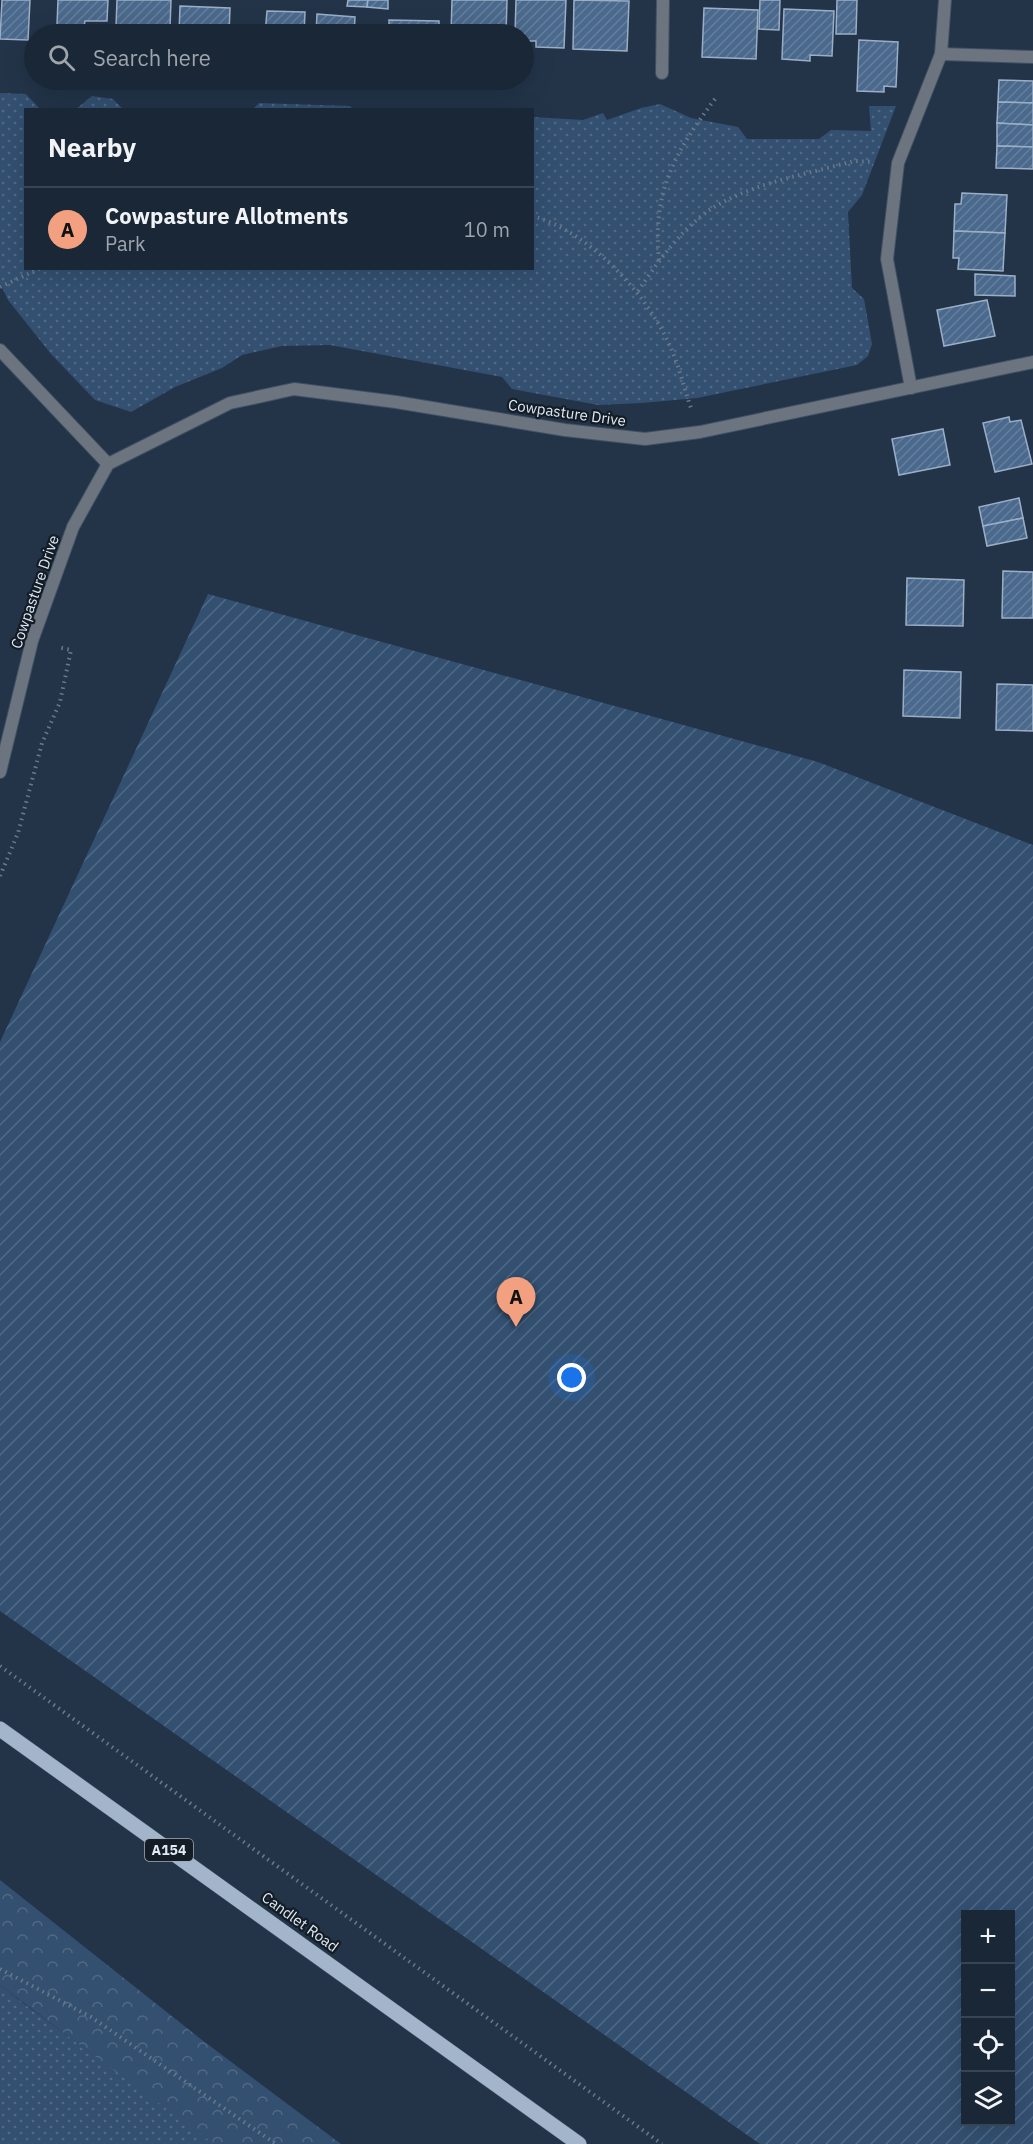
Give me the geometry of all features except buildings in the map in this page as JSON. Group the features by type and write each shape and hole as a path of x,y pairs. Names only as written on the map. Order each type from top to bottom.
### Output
{"main road":[{"name":"Candlet Road","path":"0,1729 579,2144"}],"street":[{"path":"662,73 663,0"},
{"path":"911,388 887,259 898,164 941,54 945,0"},
{"path":"941,54 1033,57"},
{"path":"0,350 108,464"},
{"name":"Cowpasture Drive","path":"0,772 32,641 73,527 108,464 230,403 294,389 396,402 565,430 634,438 700,432 1033,362"}],"path":[{"path":"659,261 658,214 671,164 715,99"},
{"path":"638,291 659,261 691,225 711,209 744,193 854,161 898,164"},
{"path":"534,217 582,240 638,291 670,346 700,432"},
{"path":"0,287 37,270"},
{"path":"0,876 18,833 42,743 60,702 71,650 32,641"},
{"path":"0,1666 662,2144"},
{"path":"0,1969 91,2017 276,2144"}],"green space":[{"path":"0,93 26,94 39,108 24,108 24,270 534,270 534,117 583,120 603,113 607,120 660,104 691,118 738,127 747,139 819,139 831,130 871,131 869,106 896,106 862,195 848,212 852,288 864,299 872,344 868,356 857,365 697,398 598,405 512,389 502,377 330,345 282,346 242,355 222,368 175,387 131,412 95,400 51,354 8,300 0,283"},
{"path":"92,96 113,99 122,108 77,108"},
{"path":"259,103 350,106 352,108 254,108"},
{"path":"208,594 818,762 1033,845 1033,2144 760,2144 0,1611 0,1042"},
{"path":"0,1880 202,2040 341,2144 211,2144 0,1985"},
{"path":"0,1985 27,2006 214,2144 0,2144"}],"place":[{"name":"Cowpasture Allotments","path":"516,1327"}]}
